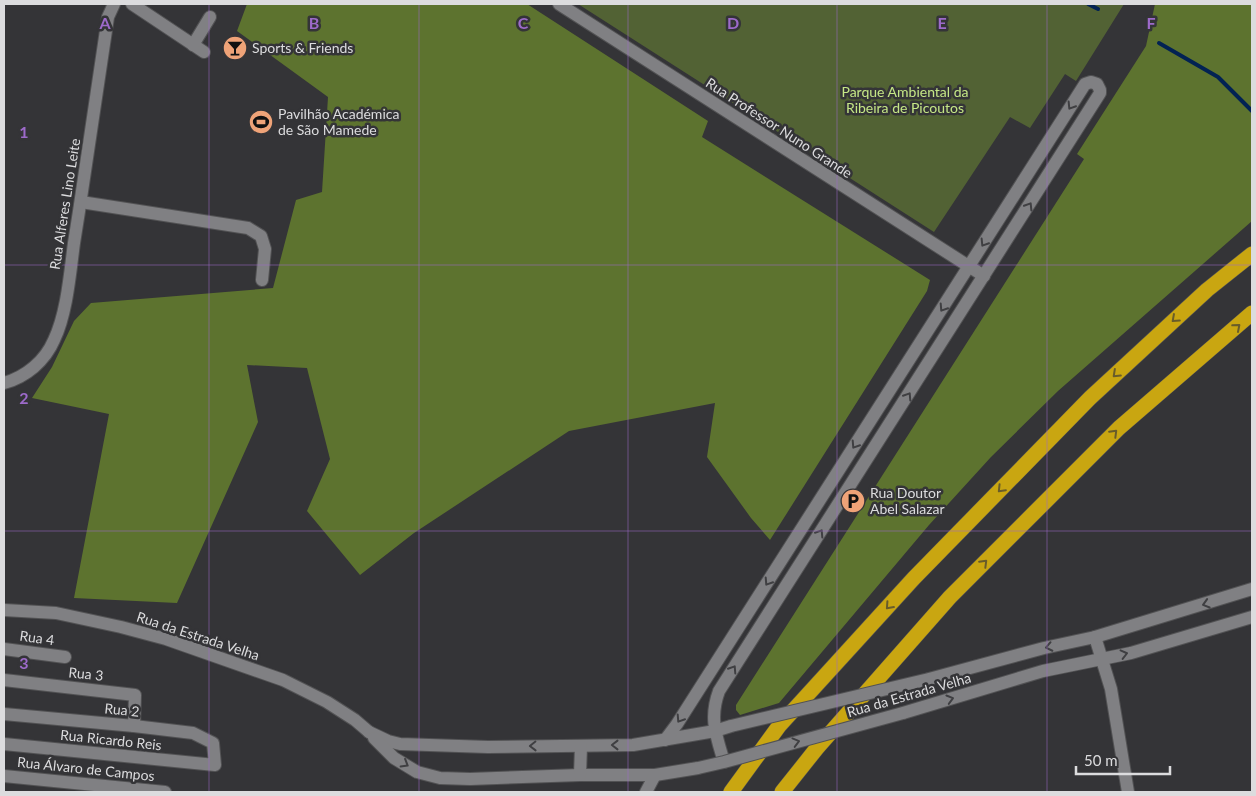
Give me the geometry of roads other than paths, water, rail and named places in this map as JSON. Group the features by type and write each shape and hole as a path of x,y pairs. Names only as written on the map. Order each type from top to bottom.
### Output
{"highway":[{"path":"730,792 779,726 914,578 1090,398 1207,290 1252,254"},
{"path":"782,792 817,748 950,598 1119,428 1252,313"}],"street":[{"name":"Rua Alferes Lino Leite","path":"4,383 27,373 42,359 54,341 62,319 108,17 114,4"},
{"path":"132,4 204,52"},
{"name":"Rua Professor Nuno Grande","path":"559,4 984,276"},
{"path":"193,45 210,18"},
{"path":"665,740 1085,84 1091,82 1097,84 1100,93 719,691 714,704 716,736 724,762"},
{"path":"81,202 248,228 261,236 266,249 262,280"},
{"name":"Rua da Estrada Velha","path":"369,732 388,741 400,744 488,747 633,745 665,740 716,736 731,726 929,679 1044,648 1095,638 1252,589"},
{"name":"Rua da Estrada Velha","path":"4,610 56,613 121,627 166,639 283,680 327,702 355,720 394,758 417,772 440,778 470,779 580,775 655,775 698,768 903,713 1043,672 1131,652 1252,616"},
{"path":"1095,638 1111,690 1128,792"},
{"name":"Rua 4","path":"4,649 65,658"},
{"name":"Rua 3","path":"4,680 135,695 134,726"},
{"name":"Rua 2","path":"4,714 134,726 193,734 213,743 215,765"},
{"name":"Rua Ricardo Reis","path":"4,744 215,765"},
{"path":"580,775 581,746"},
{"path":"646,792 655,775"},
{"name":"Rua Álvaro de Campos","path":"4,776 165,792"}],"waterway":[{"path":"1088,4 1098,9"},
{"path":"1159,43 1218,77 1252,111"}],"place":[{"name":"Sports & Friends","path":"235,48"},
{"name":"Pavilhão Académica de São Mamede","path":"261,122"},
{"name":"Rua Doutor Abel Salazar","path":"853,501"}],"park label":[{"name":"Parque Ambiental da Ribeira de Picoutos","path":"905,100"}]}
